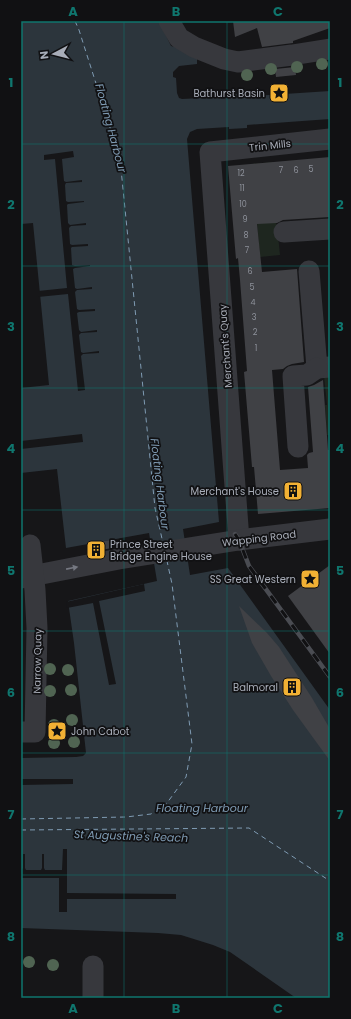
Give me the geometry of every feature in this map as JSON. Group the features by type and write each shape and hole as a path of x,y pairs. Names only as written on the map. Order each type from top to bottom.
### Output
{"street":[{"path":"169,21 179,38 194,47 224,59 238,62 330,49"},
{"name":"Trin Mills","path":"210,152 330,139"},
{"name":"Merchant's Quay","path":"210,152 239,540"},
{"path":"284,232 330,229"},
{"path":"298,447 293,376 307,374 323,367 309,271"},
{"name":"Wapping Road","path":"27,577 119,559 187,548 330,529"},
{"name":"Narrow Quay","path":"21,732 35,732 29,617 35,590 27,577 30,545"},
{"path":"93,966 93,998"}],"shaded area":[{"path":"273,162 273,195 280,255 260,257 252,164"},
{"path":"330,375 330,435 327,435 325,405 327,405 324,376"}],"water":[{"name":"Floating Harbour","path":"21,21 159,21 171,46 197,53 197,64 179,66 173,72 173,77 176,78 177,93 179,98 182,99 224,97 224,95 241,94 241,97 330,91 330,119 247,125 247,128 229,129 229,127 197,129 190,132 187,139 219,522 183,529 190,575 228,568 330,710 330,998 296,998 230,952 181,935 21,928 21,758 76,757 83,756 86,753 68,601 157,581 149,533 66,548 57,469 21,473 21,388 49,385 33,223 21,224"}],"pier":[{"path":"73,151 74,157 62,159 64,181 82,180 82,182 66,183 66,201 84,202 67,205 68,223 70,225 86,223 86,225 71,226 69,228 70,244 88,244 88,246 71,248 72,265 90,265 73,269 75,288 92,287 92,289 77,290 75,292 77,309 95,309 95,311 77,313 79,330 81,332 97,330 97,332 81,333 79,335 81,352 99,351 99,353 83,354 81,356 85,390 78,391 68,294 38,297 38,291 67,288 55,159 44,160 44,155"},
{"path":"82,434 83,442 21,449 21,441"},
{"path":"144,584 145,591 99,601 116,684 109,685 93,603 67,608 66,602"},
{"path":"21,779 73,779 73,784 21,785"},
{"path":"63,849 67,849 67,893 176,894 176,899 67,899 67,912 59,912 59,878 21,878 21,870 23,868 23,854 25,854 26,870 41,870 42,854 44,854 45,870 62,870"}],"building":[{"path":"233,21 330,21 330,28 293,41 293,43 262,47 257,28 235,37"},
{"path":"295,67 296,75 276,77 275,69"},
{"path":"330,157 330,217 283,220 277,223 257,224 262,272 297,269 304,362 292,364 283,369 272,370 280,470 308,468 307,455 313,452 308,387 323,380 328,450 330,450 330,508 258,514 254,467 252,467 244,372 247,371 240,280 238,258 236,259 228,166"},
{"path":"110,540 112,548 90,552 88,544"},
{"path":"330,565 330,654 288,596"},
{"name":"Balmoral","path":"239,606 279,647 312,698 330,729 330,761 293,710 271,676 252,643"}],"ferry route":[{"path":"75,21 120,159 155,508 163,543"},
{"path":"21,819 126,817 151,814 167,803 186,777 192,744 172,584 167,561"},
{"path":"21,830 249,828 330,881"}],"railway":[{"path":"235,534 239,540 249,566 330,677"}],"place":[{"name":"Bathurst Basin","path":"279,93"},
{"name":"Merchant's House","path":"293,491"},
{"name":"Prince Street Bridge Engine House","path":"96,550"},
{"name":"SS Great Western","path":"310,579"},
{"name":"Balmoral","path":"292,687"},
{"name":"John Cabot","path":"57,731"}],"water label":[{"name":"St Augustine's Reach","path":"131,836"}]}
